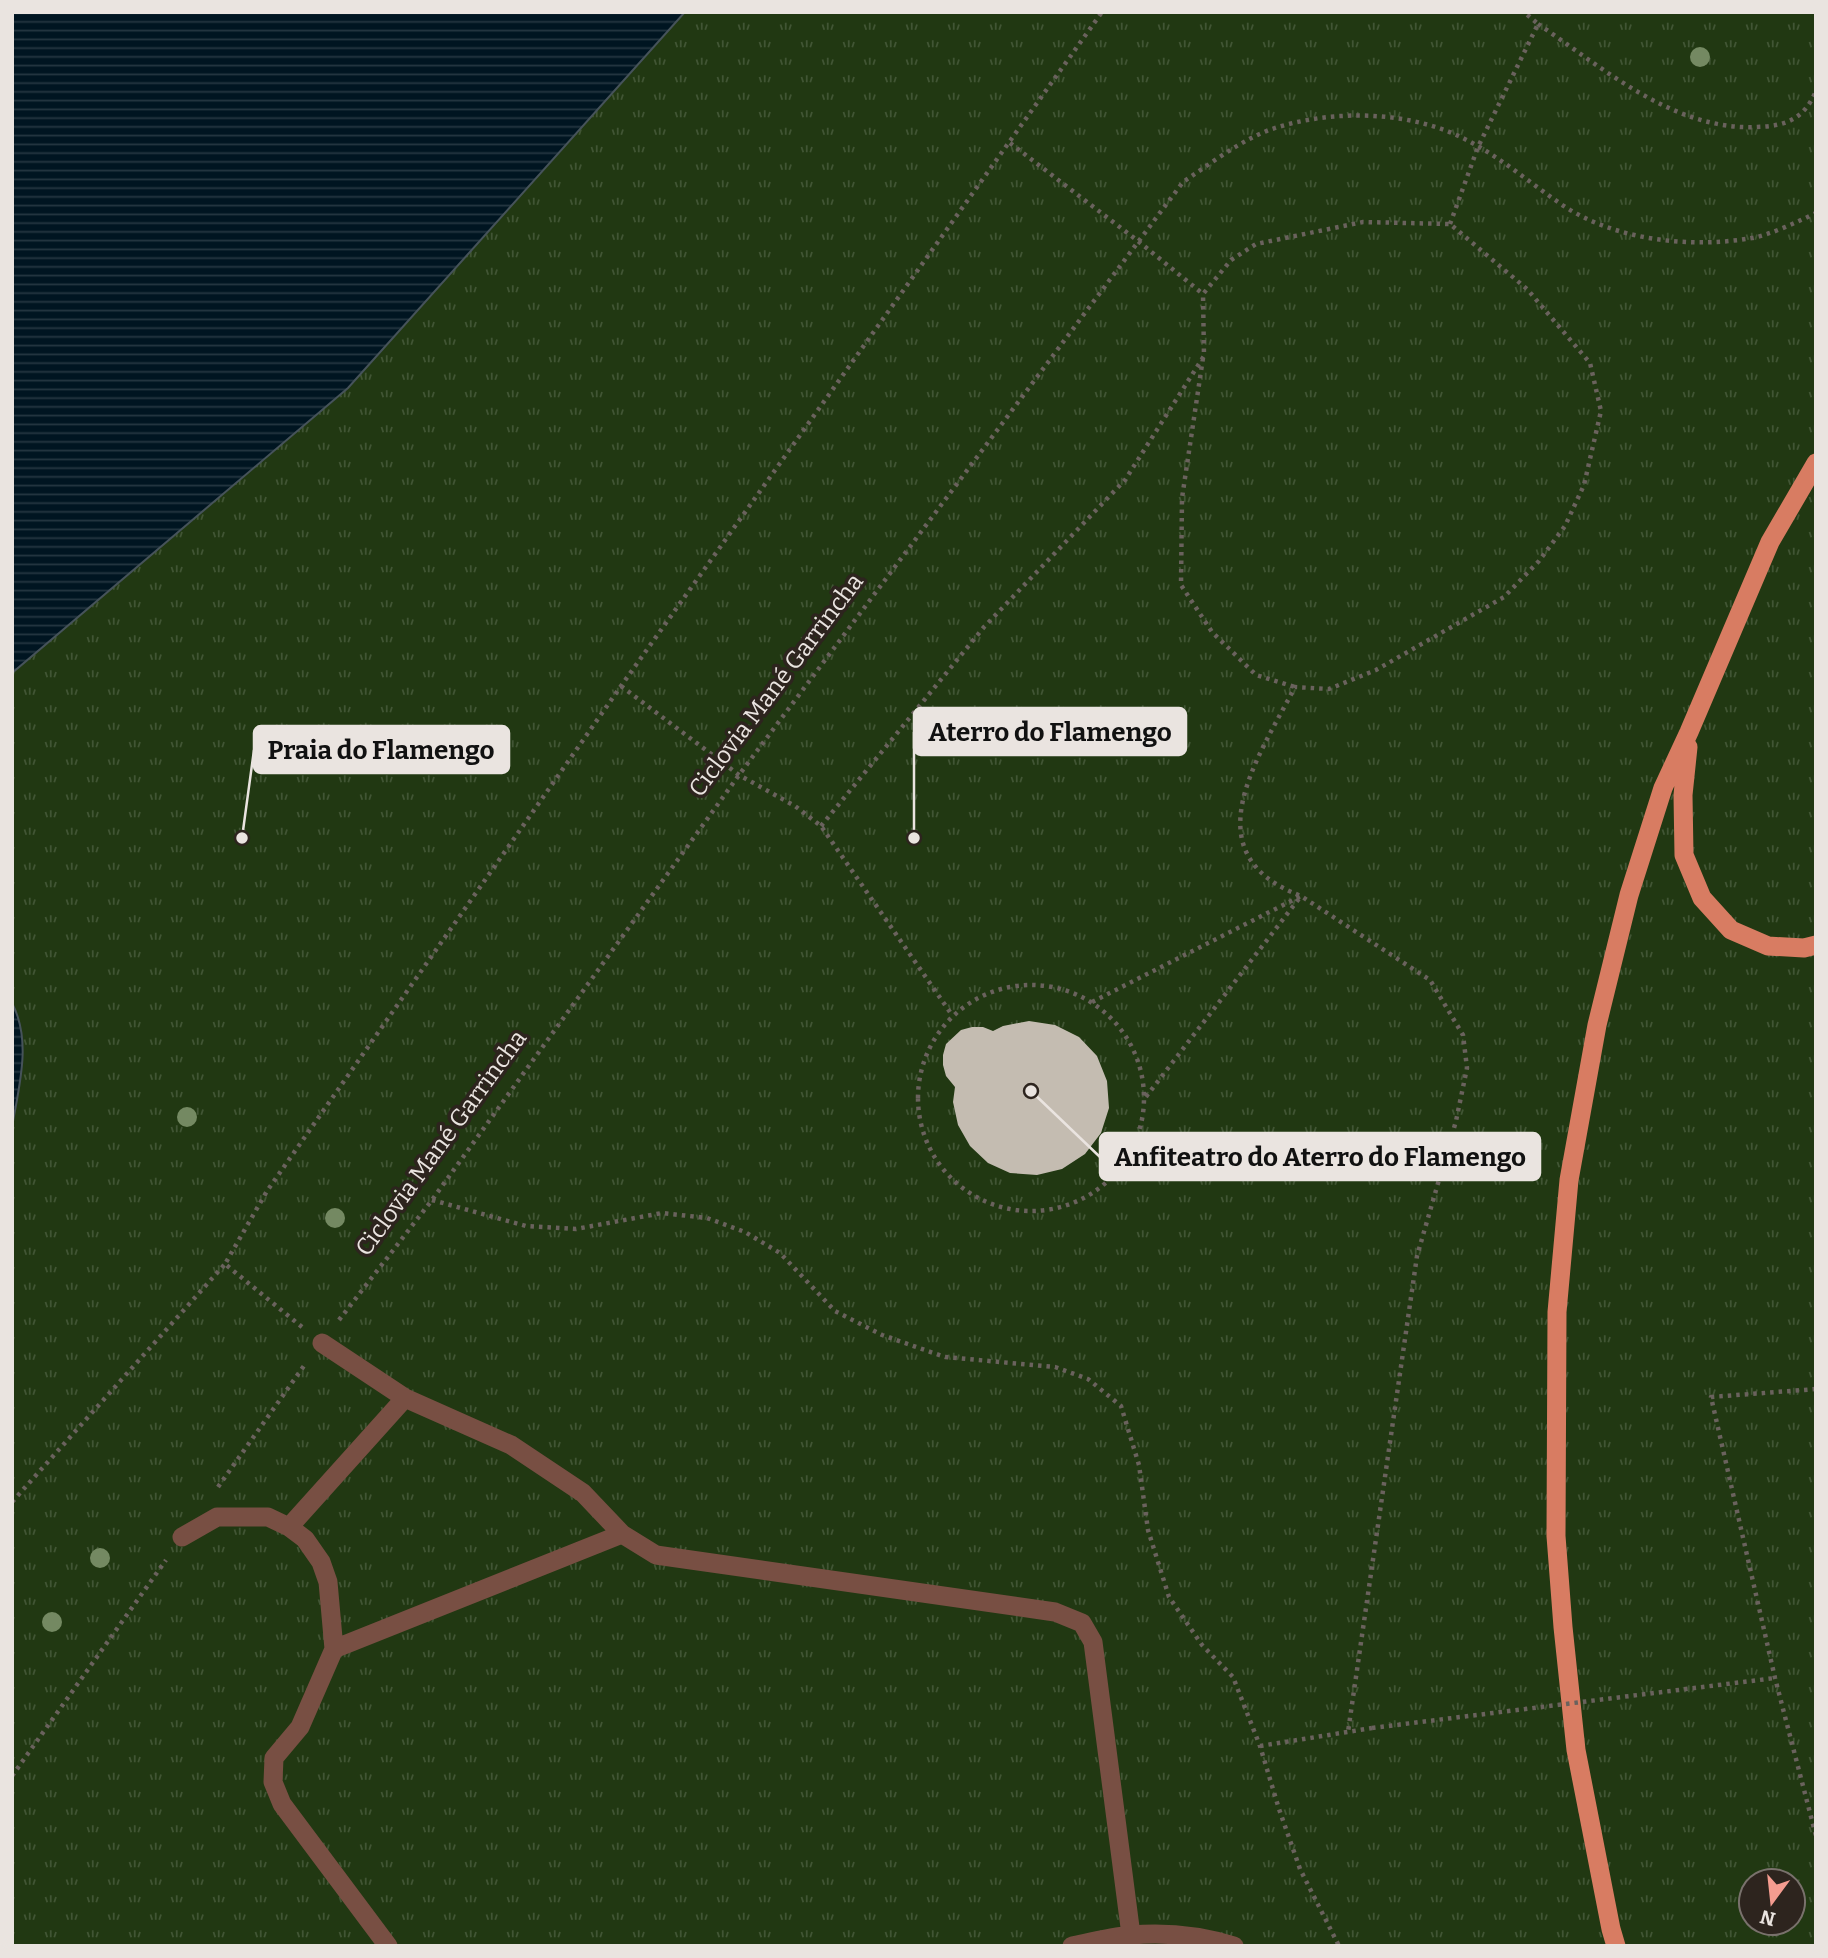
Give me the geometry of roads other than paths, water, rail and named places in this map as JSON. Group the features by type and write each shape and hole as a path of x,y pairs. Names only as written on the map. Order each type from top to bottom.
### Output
{"highway":[{"path":"1616,1946 1576,1749 1556,1536 1557,1312 1569,1180 1597,1025 1629,895 1662,788 1689,732 1770,542 1816,463"},
{"path":"1689,732 1683,795 1684,855 1702,898 1731,930 1768,946 1804,948 1816,945"}],"lane":[{"path":"321,1343 405,1398 511,1445 583,1493 622,1534 656,1555 1055,1612 1082,1623 1093,1642 1131,1935"},
{"path":"289,1527 405,1398"},
{"path":"182,1537 218,1517 268,1517 289,1527 305,1539 321,1562 328,1582 334,1648 300,1727 274,1758 273,1782 282,1804 388,1946"},
{"path":"334,1648 622,1534"},
{"path":"1072,1946 1131,1935 1216,1940 1234,1946"}],"water":[{"path":"12,12 685,12 348,388 12,673"},
{"path":"12,1003 18,1018 23,1048 12,1127"}],"place":[{"name":"Praia do Flamengo","path":"242,838"},
{"name":"Aterro do Flamengo","path":"914,838"},
{"name":"Anfiteatro do Aterro do Flamengo","path":"1031,1091"}]}
